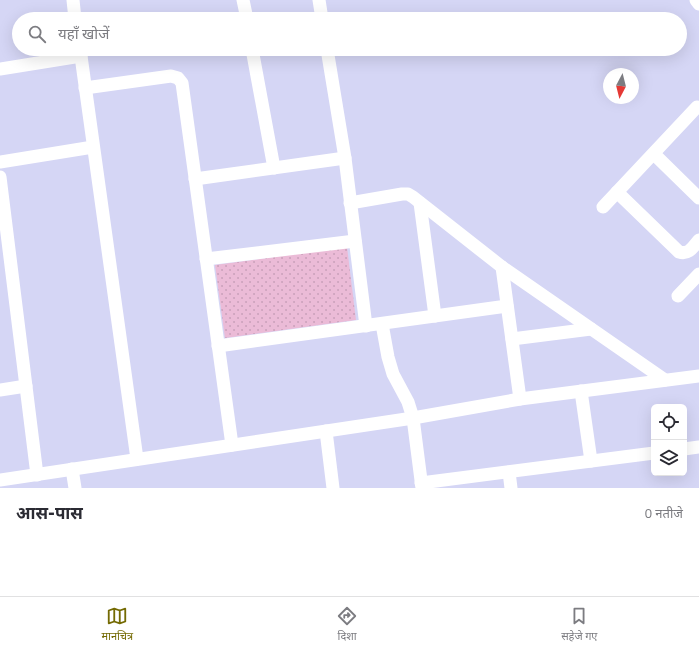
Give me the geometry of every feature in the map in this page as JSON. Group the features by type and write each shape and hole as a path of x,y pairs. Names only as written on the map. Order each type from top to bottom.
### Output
{"street":[{"path":"73,0 75,12"},
{"path":"243,0 246,12"},
{"path":"319,0 321,12"},
{"path":"696,0 699,4"},
{"path":"0,69 65,56"},
{"path":"80,56 137,459"},
{"path":"253,56 274,168"},
{"path":"328,56 345,158 366,326"},
{"path":"85,88 171,76 178,78 182,83 232,445"},
{"path":"603,207 697,107"},
{"path":"0,162 93,147"},
{"path":"654,154 699,198"},
{"path":"195,179 345,158"},
{"path":"0,177 37,475"},
{"path":"617,192 679,252 684,254 688,252 699,240"},
{"path":"350,203 402,194 413,197 502,268 665,380"},
{"path":"420,203 435,316"},
{"path":"206,259 355,240"},
{"path":"502,268 520,399"},
{"path":"678,296 699,274"},
{"path":"218,346 507,306"},
{"path":"382,324 388,357 393,374 408,402 413,418 422,486 509,472 651,453"},
{"path":"512,339 591,329"},
{"path":"0,480 413,418 520,399 699,376"},
{"path":"0,390 26,386"},
{"path":"581,391 591,461"},
{"path":"326,431 333,488"},
{"path":"687,449 699,447"},
{"path":"72,469 75,488"},
{"path":"509,472 511,488"}],"shaded area":[{"path":"347,247 356,320 225,338 215,265"}]}
